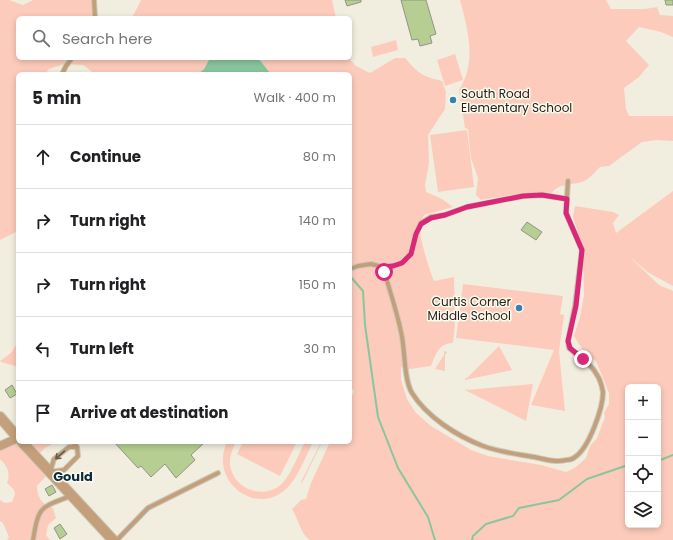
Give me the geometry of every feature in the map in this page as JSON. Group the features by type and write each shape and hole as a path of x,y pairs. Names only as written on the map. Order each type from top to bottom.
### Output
{"street":[{"path":"0,417 16,436"},
{"path":"0,446 16,439"},
{"path":"24,444 113,540"}],"lane":[{"path":"94,0 95,16"},
{"path":"63,72 70,60"},
{"path":"383,267 402,336 406,371 411,391 421,406 436,420 483,446 511,453 559,461 576,457 586,443 596,424 602,402 603,391 597,375 591,366 570,348 568,341 576,306 582,250 566,213 568,181"},
{"path":"352,268 371,264 383,267 402,263 411,254 416,234 421,224 431,218 445,215 467,207 523,196 542,195 567,199"},
{"path":"75,444 77,447 78,456 64,470 50,472 55,458 69,447 77,447"},
{"path":"117,540 148,508 218,473"},
{"path":"34,540 36,521 43,508 71,495"}],"shaded area":[{"path":"0,0 9,0 23,5 33,0 94,0 93,6 98,16 16,16 16,60 209,60 204,69 200,72 92,72 83,65 64,64 49,69 47,72 16,72 16,232 0,240"},
{"path":"141,0 332,0 336,16 133,16"},
{"path":"460,0 606,0 611,9 645,9 657,7 660,15 673,16 673,37 661,32 639,27 626,41 649,65 639,77 624,88 626,109 629,116 673,116 673,141 657,140 642,142 609,166 600,167 586,180 559,187 552,193 520,194 481,200 476,195 478,178 471,158 468,129 465,128 459,90 465,79 469,57 468,34"},
{"path":"396,40 398,50 373,57 371,47"},
{"path":"455,54 463,80 445,86 437,60"},
{"path":"395,58 405,58 421,74 442,81 446,92 445,109 428,135 429,163 425,185 426,192 442,199 453,207 424,215 420,225 420,232 425,254 434,281 454,277 455,323 453,343 444,345 438,350 431,366 410,369 401,367 401,380 407,399 416,413 431,426 471,450 488,456 541,465 566,472 576,467 586,458 590,446 597,438 605,417 604,413 609,404 609,393 596,361 584,352 574,336 580,317 584,295 584,251 573,217 575,206 613,212 619,215 613,223 616,233 673,191 673,286 649,273 629,256 659,285 673,291 673,540 310,540 304,534 292,509 301,500 306,499 311,483 329,444 352,444 352,396 354,391 352,388 352,72 269,72 260,60 351,60 356,66 370,73"},
{"path":"209,60 260,60 269,72 200,72 204,69"},
{"path":"467,130 474,187 438,192 430,135"},
{"path":"463,284 563,296 560,314 564,315 559,351 565,411 531,405 554,350 456,338"},
{"path":"16,345 16,366 0,361 11,353"},
{"path":"499,346 512,370 465,380 465,378 467,378"},
{"path":"444,351 447,352 445,355 445,371 435,369 444,355"},
{"path":"533,384 526,421 465,390 466,389"},
{"path":"16,442 16,444 52,444 45,448 37,456 50,472 37,486 39,497 43,503 53,508 56,518 48,525 46,535 50,540 7,540 9,537 3,523 0,521 0,500 5,503 12,502 15,494 14,490 7,483 9,476 5,464 0,459 0,446"},
{"path":"226,444 235,444 230,459 231,469 234,476 238,482 250,490 264,492 278,487 290,472 304,444 312,444 301,468 289,486 273,497 260,499 248,496 237,490 229,481 224,469 223,456"},
{"path":"242,444 296,444 280,476 237,454"},
{"path":"320,444 321,444 302,483 301,482"}],"building":[{"path":"345,0 361,0 361,2 347,6"},
{"path":"401,0 426,0 436,34 430,36 432,43 420,46 418,39 412,40"},
{"path":"665,0 673,0 673,5 666,5"},
{"path":"527,222 542,232 536,240 521,230"},
{"path":"12,385 16,395 10,398 5,390"},
{"path":"116,444 203,444 191,455 195,460 176,478 165,464 151,477 141,466 138,468"},
{"path":"52,485 56,492 49,496 45,489"},
{"path":"60,524 67,534 60,539 54,528"}],"waterway":[{"path":"352,278 363,291 365,325 378,417 398,468 428,517 435,540"},
{"path":"661,460 673,455"},
{"path":"472,540 473,536 486,524 513,516 519,508 559,500 587,479 625,466"}],"place":[{"name":"South Road Elementary School","path":"453,100"},
{"name":"Curtis Corner Middle School","path":"519,308"}],"district":[{"name":"Gould","path":"73,476"}],"route":[{"path":"384,272 383,267 402,263 411,254 416,234 421,224 431,218 445,215 467,207 523,196 542,195 567,199 566,213 582,250 576,306 568,341 570,348 574,353 583,359"}]}
